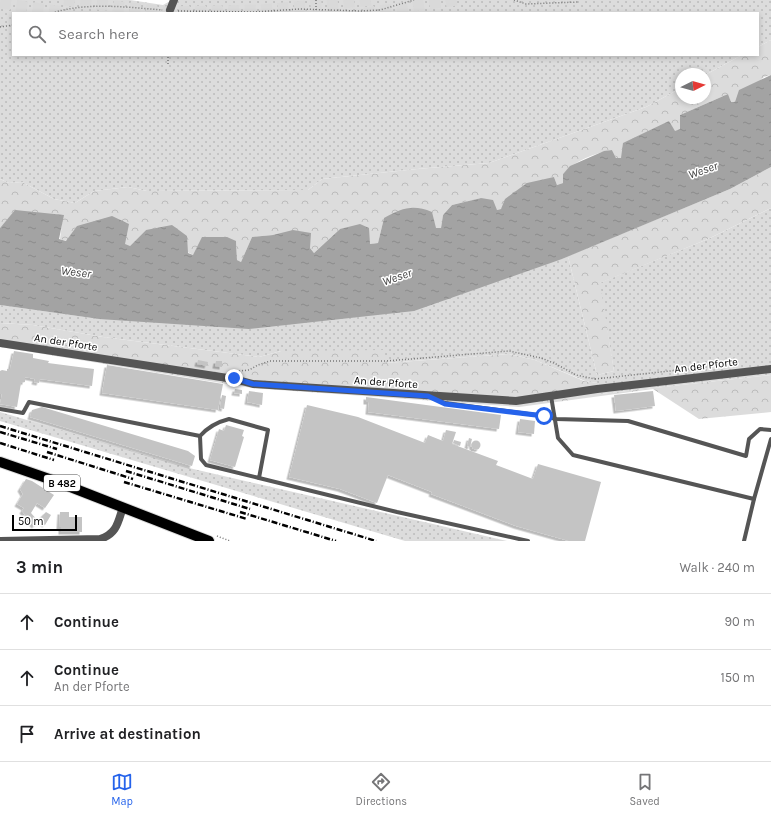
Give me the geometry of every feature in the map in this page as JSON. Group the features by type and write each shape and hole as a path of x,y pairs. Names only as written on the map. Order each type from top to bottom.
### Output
{"main road":[{"name":"B 482","path":"0,462 55,481 209,541"}],"street":[{"path":"170,10 174,0"},
{"name":"An der Pforte","path":"0,343 234,378 253,384 516,401 598,389 771,369"},
{"path":"0,541 100,539 109,537 116,526 123,507"}],"lane":[{"path":"428,396 445,404 544,416 556,419 628,421 746,456 749,439 760,429 771,430"},
{"path":"551,396 558,438 573,455 754,499"},
{"path":"0,409 23,413 29,402 200,436"},
{"path":"259,478 268,430 229,419 218,422 207,429 200,436 201,459 206,465 397,512 528,541"},
{"path":"744,541 771,439"}],"path":[{"path":"316,0 316,10"},
{"path":"58,12 81,8 113,6 170,10 247,12 316,10 360,12 380,10 414,0"},
{"path":"514,0 526,4 578,2"},
{"path":"0,27 12,25"},
{"path":"168,56 168,64"},
{"path":"234,378 234,372 250,370 258,365 270,361 386,361 509,351 541,358 576,375 595,379 710,367"},
{"path":"595,379 598,389"}],"green space":[{"path":"0,0 130,0 163,5 172,0 771,0 771,40 759,46 759,12 12,12 12,56 740,56 711,72 711,68 675,68 675,91 646,107 489,163 322,179 308,190 147,191 128,187 94,191 75,203 54,199 22,182 9,183 0,179"},
{"path":"771,40 771,75 764,77 736,102 731,103 728,94 711,101 711,72 740,56 759,56 759,46"},
{"path":"675,91 675,104 705,104 680,115 680,129 674,132 669,121 621,158 616,158 612,150 585,158 573,165 563,174 563,183 557,185 554,177 501,209 497,210 481,198 452,205 443,215 441,228 384,218 378,243 370,244 340,229 314,253 310,248 273,235 252,237 241,262 237,260 236,241 193,255 146,230 130,246 67,241 60,239 63,216 15,211 0,228 0,179 9,183 22,182 54,199 75,203 94,191 128,187 147,191 308,190 322,179 489,163 646,107"},
{"path":"771,167 771,208 708,239 600,283 614,371 597,375 568,256 730,189"},
{"path":"771,208 771,375 600,394 598,383 585,381 535,360 509,354 385,363 281,351 259,357 103,337 33,325 0,323 0,305 99,319 562,259 568,256 597,375 614,371 599,283 708,239"},
{"path":"0,323 33,325 103,337 259,357 281,351 384,350 386,363 509,354 535,360 584,381 598,383 600,394 771,375 771,412 699,419 653,389 519,407 252,388 0,347"},
{"path":"0,412 189,468 507,541 405,541 0,421"}],"water":[{"name":"Weser","path":"771,75 771,167 730,189 562,259 414,311 249,329 99,319 0,305 0,228 15,210 64,215 59,239 66,241 77,226 112,216 129,224 125,244 130,246 146,230 172,225 187,236 188,253 193,255 202,237 227,237 236,241 237,260 241,262 252,237 273,235 293,230 311,233 310,248 314,253 340,229 360,224 369,228 370,244 378,243 384,218 396,212 408,208 419,208 432,212 436,228 441,228 443,215 452,205 481,198 493,200 497,210 501,209 505,199 527,183 554,177 557,185 563,183 563,174 570,166 604,151 612,150 616,158 621,158 623,143 669,121 675,131 680,129 680,115 705,104 711,104 711,101 728,94 731,102 735,102 739,90"}],"building":[{"path":"14,351 33,354 33,358 49,361 48,363 94,369 92,386 40,379 39,383 34,382 35,379 25,377 25,382 21,383 17,407 0,404 2,394 0,394 0,371 7,371 7,369 10,369"},
{"path":"198,360 208,362 207,366 197,364"},
{"path":"216,361 222,361 222,367 215,366"},
{"path":"107,365 223,384 218,410 102,393"},
{"path":"235,389 242,390 242,394 234,393"},
{"path":"249,391 263,393 262,405 247,402"},
{"path":"653,391 655,406 616,411 614,395"},
{"path":"222,395 226,396 224,409 220,408"},
{"path":"366,397 501,415 499,429 368,412 369,402 366,402"},
{"path":"307,405 358,417 425,443 428,435 443,441 446,430 456,432 452,444 498,461 496,465 533,479 538,464 601,482 585,541 569,541 516,526 431,494 432,492 388,475 377,503 340,489 289,477"},
{"path":"42,407 188,451 195,456 192,466 30,417 32,410"},
{"path":"520,419 535,421 534,434 518,432"},
{"path":"226,425 244,430 242,436 244,437 235,467 210,460 219,429 224,431"},
{"path":"469,438 472,439 470,447 467,446"},
{"path":"454,440 461,442 460,446 453,443"},
{"path":"476,440 481,445 476,450 471,445"},
{"path":"26,479 32,481 54,495 45,508 37,503 31,513 39,522 34,526 22,511 24,508 17,504 23,494 20,489"},
{"path":"46,512 51,515 45,525 40,522 40,518"},
{"path":"60,512 69,512 69,517 82,517 82,532 61,532 61,527 59,527"}],"tunnel":[{"path":"64,0 164,12 261,10 374,0"},
{"path":"371,12 457,0"},
{"path":"0,3 63,12"}],"railway":[{"path":"0,426 376,541"},
{"path":"0,432 57,449"},
{"path":"0,443 54,460"},
{"path":"47,452 133,479"},
{"path":"126,471 250,509"},
{"path":"124,482 247,519"},
{"path":"240,512 336,541"}],"route":[{"path":"234,378 253,384 428,396 445,404 544,416"}]}
